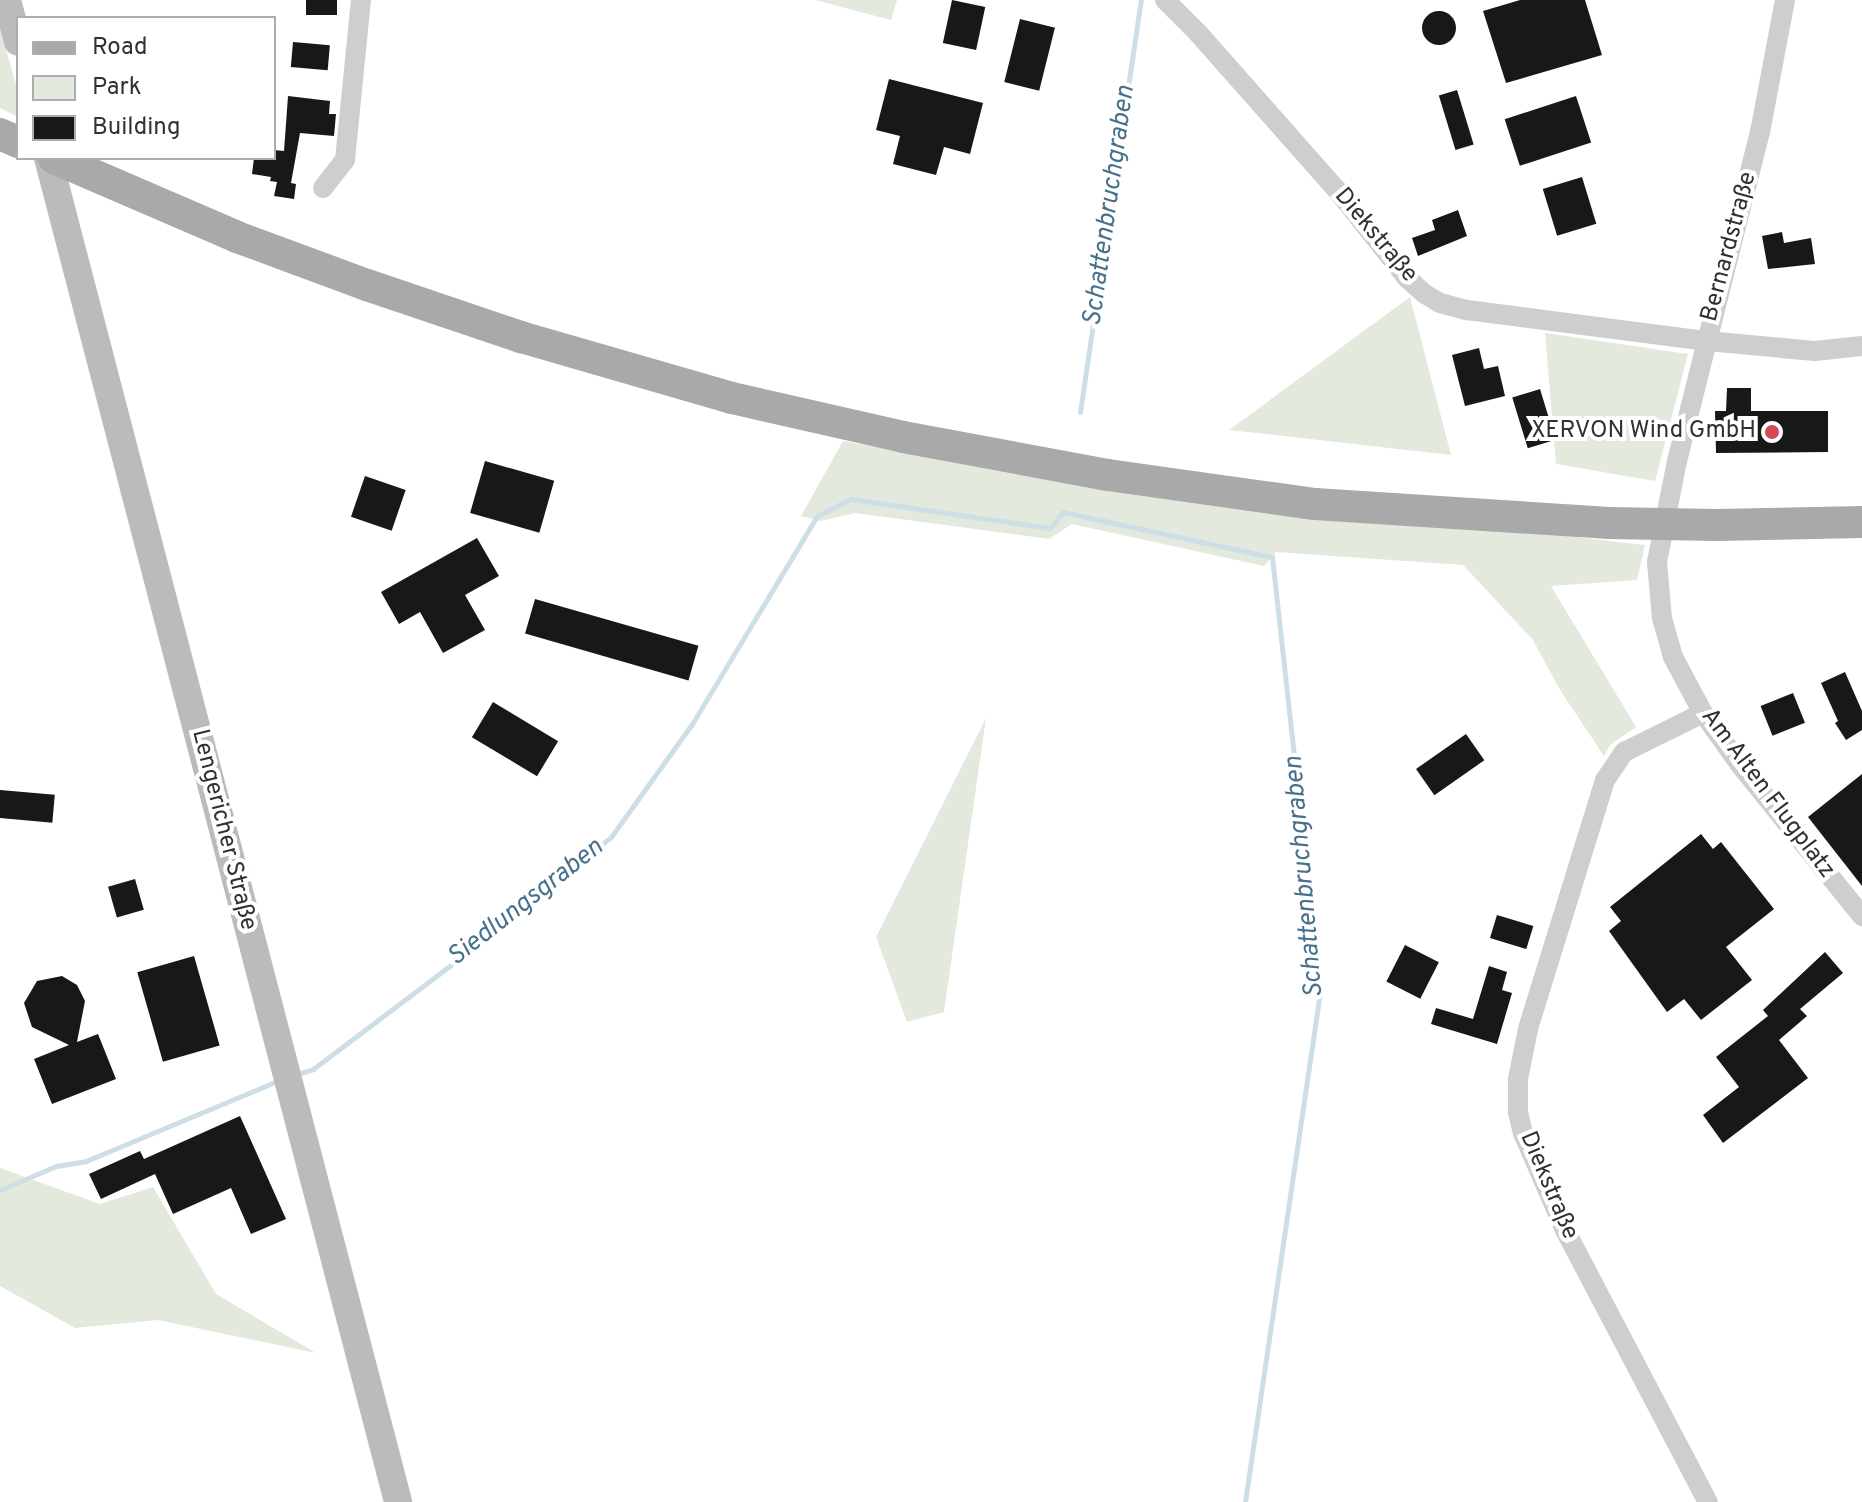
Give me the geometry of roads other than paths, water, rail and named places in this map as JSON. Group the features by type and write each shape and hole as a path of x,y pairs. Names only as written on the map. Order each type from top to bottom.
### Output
{"main road":[{"path":"7,0 16,34"},
{"name":"Lengericher Straße","path":"49,160 398,1502"},
{"path":"59,160 237,237 521,337 747,402 903,437 1108,475 1315,504 1609,523 1716,525 1862,522"}],"street":[{"path":"323,188 345,160 361,0"},
{"name":"Diekstraße","path":"1165,0 1337,190 1407,278 1440,303 1480,312 1707,341"},
{"name":"Bernardstraße","path":"1785,0 1760,132 1707,341 1815,351 1862,346"},
{"name":"Am Alten Flugplatz","path":"1707,341 1677,461 1657,562 1662,618 1673,657 1703,713 1741,766 1862,916"},
{"name":"Diekstraße","path":"1703,713 1624,752 1605,780 1528,1029 1518,1079 1518,1112 1523,1133 1565,1230 1708,1502"}],"waterway":[{"name":"Schattenbruchgraben","path":"1080,412 1141,0"},
{"name":"Schattenbruchgraben","path":"297,1074 313,1069 467,953 611,837 692,724 817,516 851,499 1050,528 1063,512 1272,557 1320,992 1245,1502"},
{"name":"Siedlungsgraben","path":"0,1190 56,1166 86,1161 280,1080"}],"place":[{"name":"XERVON Wind GmbH","path":"1772,432"}]}
